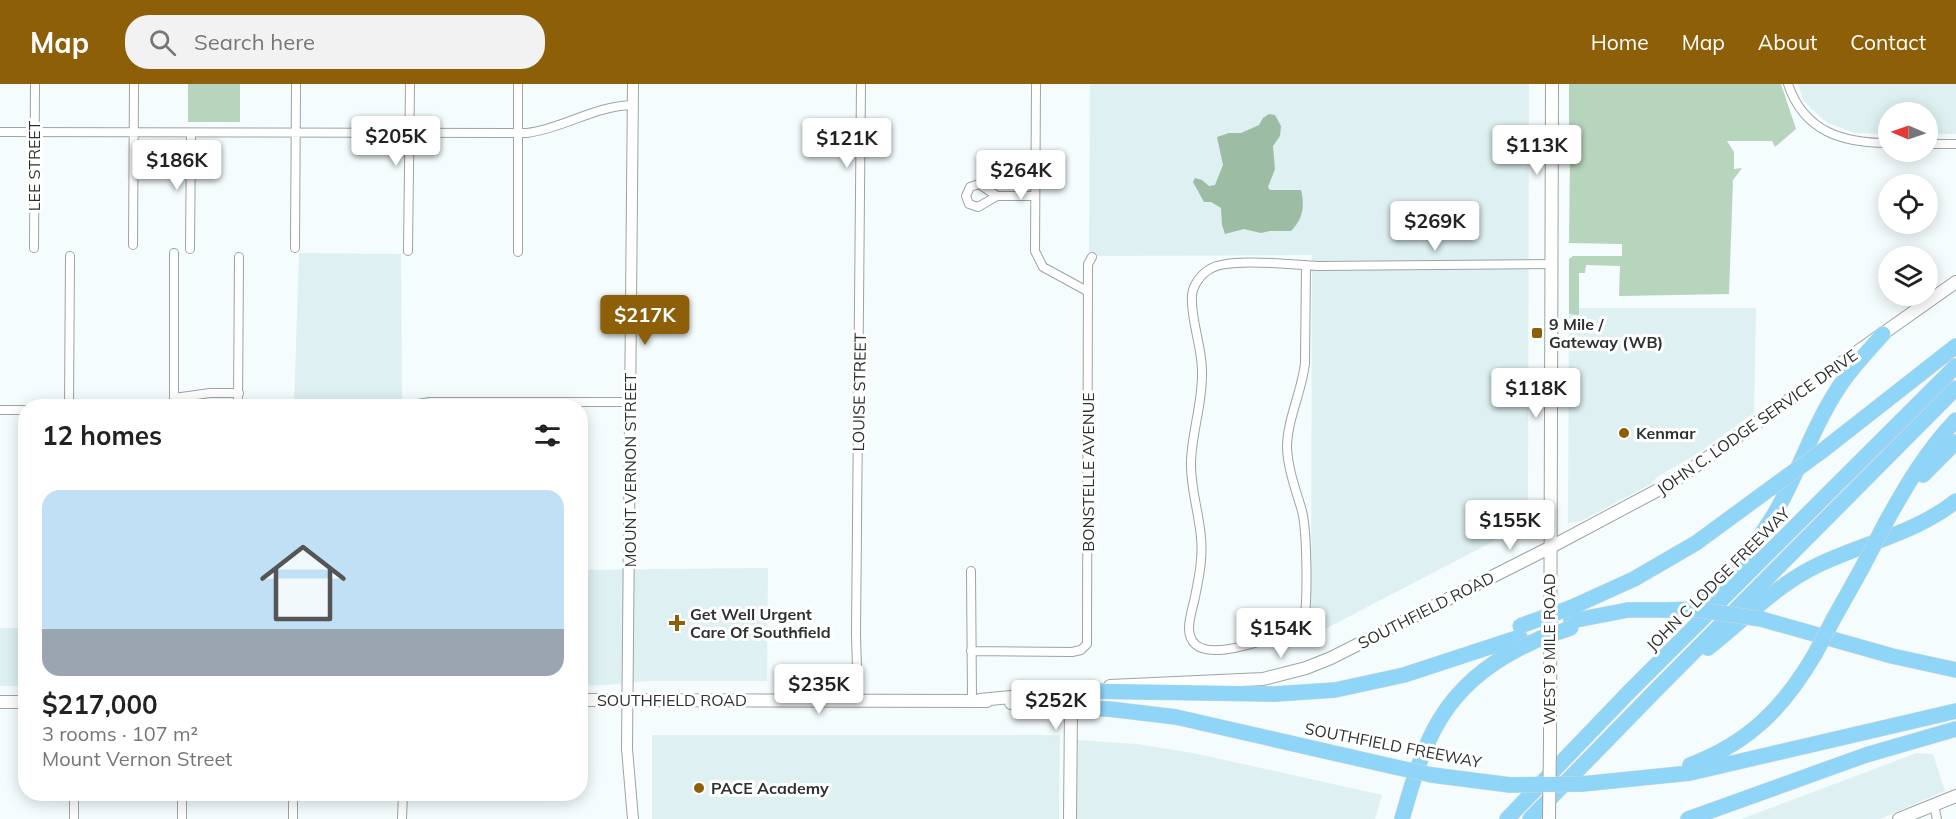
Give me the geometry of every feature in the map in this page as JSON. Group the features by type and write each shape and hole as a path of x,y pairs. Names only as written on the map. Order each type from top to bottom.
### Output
{"highway":[{"path":"1629,692 1736,569 1758,540 1791,484 1824,413 1839,387 1857,363 1884,334"},
{"path":"1402,819 1421,756 1439,718 1476,676 1497,660 1520,637 1541,638 1696,543 1822,451 1956,345"},
{"name":"JOHN C LODGE FREEWAY","path":"1507,819 1629,692 1956,366"},
{"name":"JOHN C LODGE FREEWAY","path":"1530,819 1956,388"},
{"path":"1665,775 1707,759 1739,741 1762,724 1791,692 1815,654 1890,516 1926,456 1956,420"},
{"path":"1890,516 1928,469 1956,442"},
{"path":"1658,688 1730,631 1767,597 1791,580 1818,565 1920,524 1956,501"},
{"path":"1086,691 1297,693 1335,690 1386,678 1402,669 1520,637 1571,619 1628,610 1694,609 1761,619 1892,656 1956,670"},
{"name":"SOUTHFIELD FREEWAY","path":"1071,708 1109,709 1176,717 1432,775 1486,783 1554,786 1612,782 1690,772 1956,711"},
{"path":"1688,819 1866,755 1956,729"}],"main road":[{"name":"WEST 9 MILE ROAD","path":"1549,819 1552,84"},
{"name":"JOHN C. LODGE SERVICE DRIVE","path":"1549,548 1683,476 1956,282"},
{"name":"SOUTHFIELD ROAD","path":"588,700 976,700 1086,691 1117,684 1255,680 1306,668 1393,628 1549,548"},
{"name":"SOUTHFIELD ROAD","path":"976,700 1071,708"},
{"path":"0,702 18,702"},
{"path":"1070,819 1071,708"},
{"path":"1899,819 1956,796"}],"street":[{"name":"LEE STREET","path":"34,248 35,84"},
{"path":"133,245 134,84"},
{"path":"295,249 296,84"},
{"path":"408,251 410,84"},
{"path":"518,84 518,252"},
{"name":"MOUNT VERNON STREET","path":"633,84 628,700 628,764 633,819"},
{"name":"LOUISE STREET","path":"858,700 856,628 861,84"},
{"path":"1036,84 1034,196 1036,257 1047,270 1088,291"},
{"path":"1788,84 1792,96 1805,115 1828,133 1853,142 1878,143"},
{"path":"0,132 518,134 556,127 594,111 633,105"},
{"path":"190,249 191,133"},
{"path":"1938,144 1956,144"},
{"path":"997,196 1034,196"},
{"path":"174,253 174,399"},
{"path":"69,399 70,256"},
{"path":"239,399 240,257"},
{"name":"BONSTELLE AVENUE","path":"972,651 1072,652 1084,648 1088,638 1088,264 1092,257"},
{"path":"1306,265 1304,371 1289,429 1287,448 1290,473 1304,520 1304,620 1299,627 1291,631 1225,650 1210,651 1197,646 1189,632 1199,578 1202,546 1191,468 1202,378 1201,350 1192,306 1193,290 1205,273 1221,265 1552,264"},
{"path":"186,399 210,393 239,393"},
{"path":"588,402 631,402"},
{"path":"0,410 18,410"},
{"path":"971,571 972,651 976,700"},
{"path":"74,801 74,819"},
{"path":"182,801 182,819"},
{"path":"293,801 293,819"},
{"path":"402,819 403,801"},
{"path":"1934,805 1937,819"}],"shaded area":[{"path":"1090,84 1529,84 1528,510 1525,521 1519,528 1327,628 1317,631 1311,637 1312,255 1089,256"},
{"path":"1798,84 1956,84 1956,134 1938,134 1938,102 1878,102 1878,134 1855,133 1827,123 1804,101"},
{"path":"299,253 401,254 402,399 294,399"},
{"path":"1569,308 1756,308 1754,413 1695,455 1657,477 1651,484 1581,521 1568,523"},
{"path":"768,568 767,681 646,681 588,686 588,570"},
{"path":"0,628 18,628 18,686 0,686"},
{"path":"652,735 1060,735 1059,819 652,819"},
{"path":"1076,740 1136,744 1193,753 1382,795 1375,819 1076,819"},
{"path":"1917,753 1933,754 1945,791 1880,819 1741,819"}],"green space":[{"path":"188,84 240,84 240,122 188,122"},
{"path":"1569,84 1781,84 1796,129 1775,147 1772,141 1727,141 1734,152 1734,169 1742,168 1733,180 1729,294 1619,296 1620,266 1586,265 1585,273 1579,273 1579,315 1569,314 1569,259 1573,256 1622,256 1622,244 1569,243 1570,156 1578,151 1578,139 1569,140"},
{"path":"1269,114 1275,115 1281,126 1280,136 1273,146 1275,169 1268,187 1270,190 1301,190 1303,207 1300,217 1291,231 1261,233 1244,229 1225,234 1221,208 1211,202 1204,202 1193,182 1195,178 1209,186 1215,185 1223,165 1217,137 1229,133 1241,133 1259,125"}],"place":[{"name":"9 Mile / Gateway (WB)","path":"1537,333"},
{"name":"Kenmar","path":"1624,433"},
{"name":"Get Well Urgent Care Of Southfield","path":"677,623"},
{"name":"PACE Academy","path":"699,788"}]}
